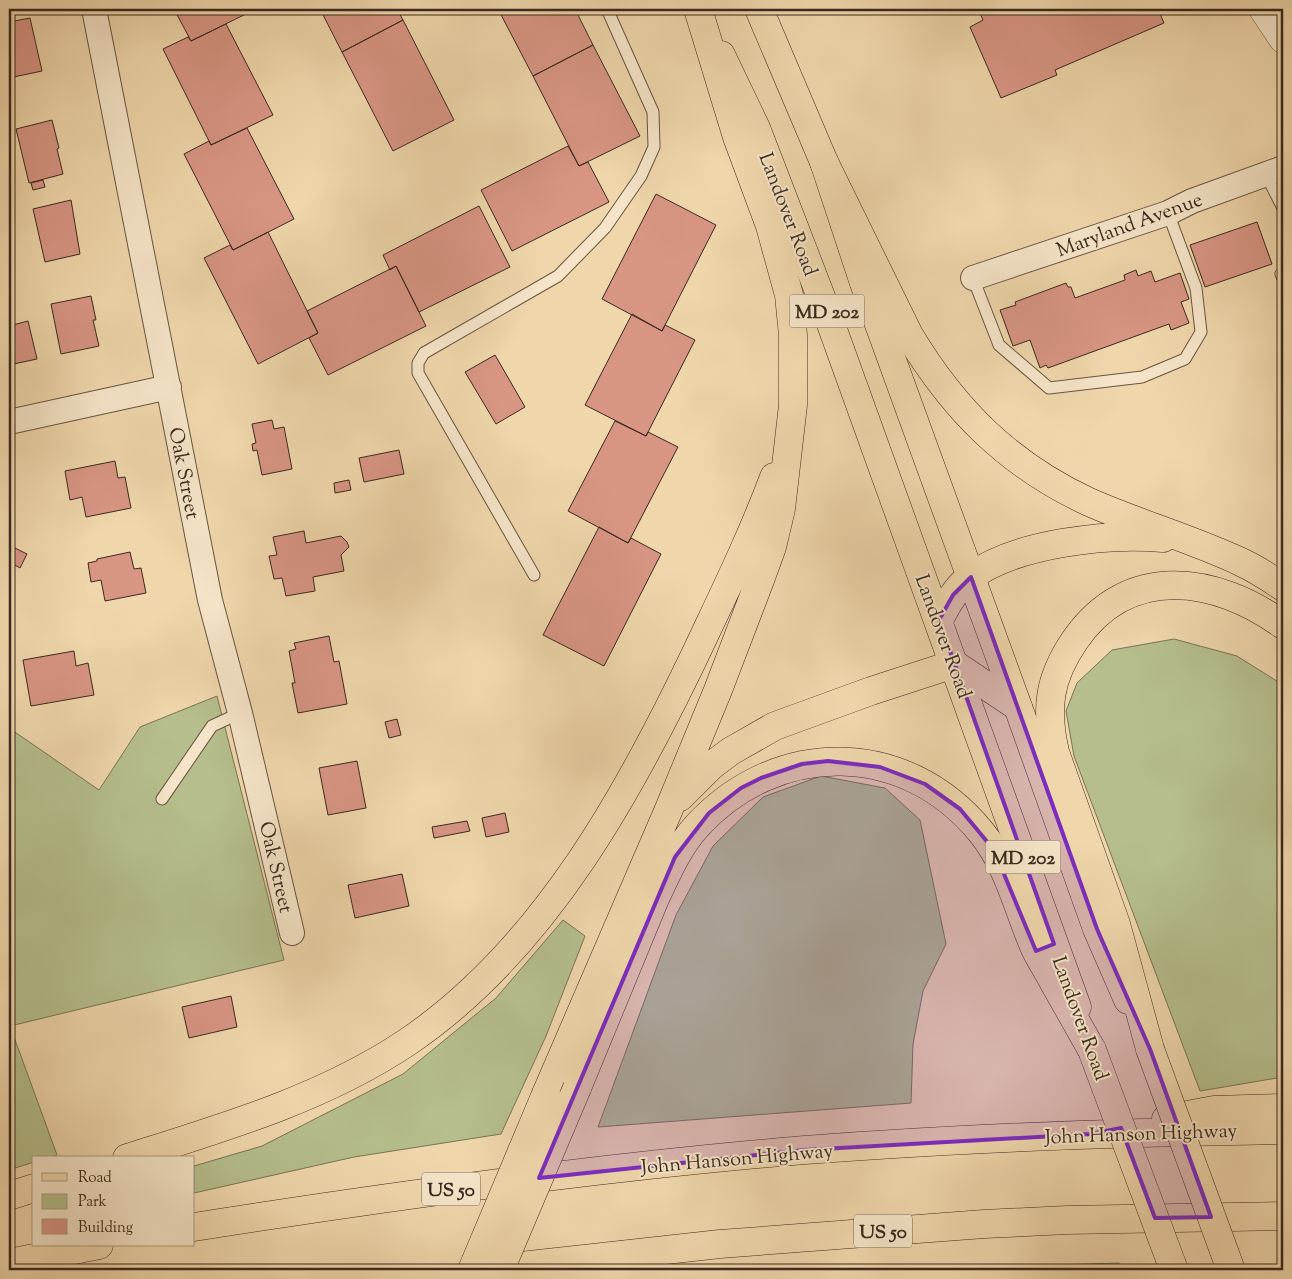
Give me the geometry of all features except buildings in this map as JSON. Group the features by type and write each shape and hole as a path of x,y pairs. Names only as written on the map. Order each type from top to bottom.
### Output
{"main road":[{"path":"472,1270 669,809 741,632 772,547 781,509 794,369 789,295 770,226 737,138 698,9"},
{"name":"Landover Road","path":"698,9 756,128 854,386 1092,1050 1174,1270"},
{"name":"MD 202","path":"759,9 824,162 867,292 1097,929 1150,1049 1231,1270"},
{"path":"824,162 909,335 937,379 970,417 1011,455 1063,488 1098,506 1214,550 1243,563 1283,587"},
{"path":"133,1156 270,1110 325,1087 376,1062 407,1043 488,976 568,878 600,830 644,754 694,657 743,553 789,435"},
{"path":"939,620 953,596 971,577 1005,559 1067,541 1094,538 1146,536 1185,540"},
{"path":"1150,1049 1116,924 1055,752 1051,734 1049,708 1052,683 1058,667 1070,646 1093,617 1129,594 1147,588 1171,585 1194,586 1218,591 1243,601 1283,625"},
{"path":"669,809 710,766 731,751 775,726 871,691 954,664 1018,707"},
{"path":"500,1270 669,869 685,841 709,813 741,788 781,770 802,764 828,761 872,765 904,774 925,784 943,795 969,817 1002,865 1034,946 1092,1050"},
{"path":"1091,1134 1214,1110 1283,1108"},
{"name":"John Hanson Highway","path":"195,1227 572,1173 804,1150 1091,1134 1283,1130"},
{"path":"9,1196 32,1189"},
{"name":"US 50","path":"484,1270 720,1244 984,1224 1077,1220 1283,1216"},
{"path":"9,1263 94,1246"}],"street":[{"name":"Oak Street","path":"94,9 210,600 240,713 292,933"},
{"path":"1263,9 1283,38"},
{"name":"Maryland Avenue","path":"973,278 1168,213 1192,201 1275,171"},
{"path":"9,422 169,387"}],"lane":[{"path":"534,575 418,373 418,363 424,353 558,276 605,228 641,176 654,147 653,112 607,9"},
{"path":"1275,171 1283,208"},
{"path":"973,278 999,345 1049,388 1142,377 1185,359 1201,332 1196,288 1168,213"},
{"path":"1283,272 1283,278"},
{"path":"162,800 212,726 240,713"}],"highlighted area":[{"path":"971,577 1097,929 1150,1049 1211,1217 1155,1218 1121,1128 1091,1134 804,1150 539,1178 675,857 709,813 741,788 761,778 802,764 828,761 880,767 925,784 960,809 994,850 1036,951 1054,944 939,620 953,595"}],"green space":[{"path":"1174,639 1237,656 1283,685 1283,1077 1200,1091 1074,756 1066,711 1077,683 1112,650"},
{"path":"217,696 284,960 10,1026 57,1155 32,1156 32,1163 9,1170 9,728 99,790 140,727"},
{"path":"821,776 885,788 920,820 946,944 923,991 913,1044 911,1103 598,1127 676,915 713,846 763,797"},
{"path":"563,920 585,936 546,1036 501,1134 354,1157 195,1193 195,1166 262,1146 403,1074 496,998"},
{"path":"1119,1263 1122,1270 890,1270"}]}
